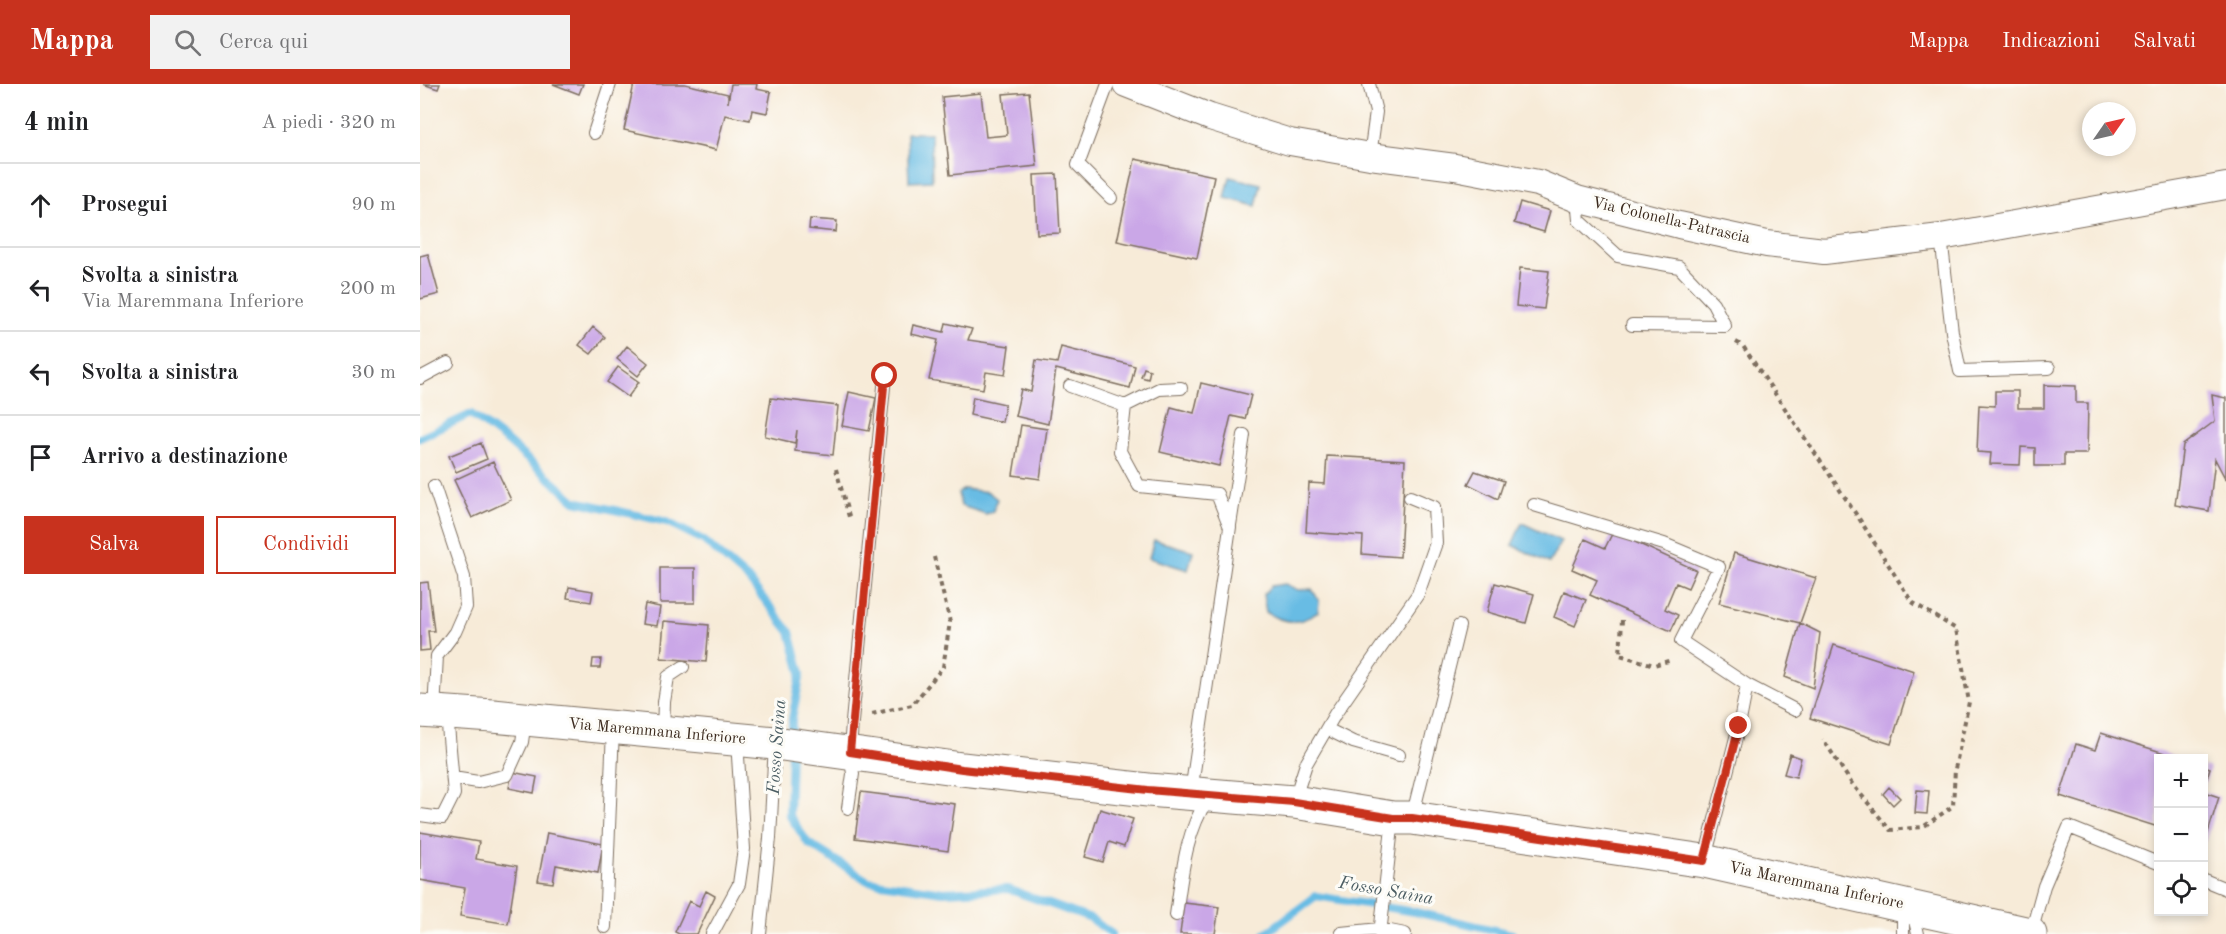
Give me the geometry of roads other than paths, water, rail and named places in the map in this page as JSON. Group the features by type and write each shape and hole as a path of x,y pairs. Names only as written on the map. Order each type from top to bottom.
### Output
{"main road":[{"name":"Via Maremmana Inferiore","path":"433,712 791,745 851,737 962,769 1148,790 1294,802 1704,861 1909,920 2031,934"}],"street":[{"name":"Via Colonella-Patrascia","path":"1126,84 1210,117 1290,142 1370,156 1455,167 1538,183 1577,199 1679,225 1767,244 1824,251 1941,237 2226,186"}],"lane":[{"path":"594,133 610,84"},
{"path":"1108,84 1078,165 1111,198"},
{"path":"1369,84 1376,112 1370,156"},
{"path":"1577,199 1580,220 1618,256 1679,267 1713,303 1725,326 1632,324"},
{"path":"1941,237 1952,332 1960,371 2049,368"},
{"path":"420,378 448,363"},
{"path":"848,808 853,774 851,737 885,376"},
{"path":"1070,386 1125,406 1159,388 1181,388"},
{"path":"1125,406 1120,452 1139,486 1217,494 1230,526"},
{"path":"1176,915 1185,849 1198,814 1230,526 1244,435"},
{"path":"420,815 442,818 454,794 453,778 433,712 437,656 455,632 466,607 464,577 434,486"},
{"path":"1294,802 1306,764 1418,594 1436,543 1434,507 1410,497"},
{"path":"1534,505 1664,544 1719,567 1681,641 1747,685 1795,710"},
{"path":"1380,931 1402,818 1459,626"},
{"path":"663,734 664,702 668,677 683,667"},
{"path":"1704,861 1739,726 1747,685"},
{"path":"453,778 477,782 507,775 522,742 525,719"},
{"path":"605,927 614,729"},
{"path":"1327,729 1353,742 1399,755"},
{"path":"712,934 739,884 744,849 737,739"},
{"path":"760,934 770,838 791,745"},
{"path":"2031,934 2044,886 2069,828 2154,860"},
{"path":"2208,882 2226,889"},
{"path":"1341,933 1380,931 1405,934"}],"water":[{"path":"907,133 931,133 932,181 909,182"},
{"path":"1230,177 1261,184 1256,206 1225,198"},
{"path":"964,489 988,492 997,499 993,511 986,514 961,506 958,493"},
{"path":"1522,523 1561,541 1549,563 1512,545"},
{"path":"1154,540 1193,551 1188,570 1149,558"},
{"path":"1285,584 1298,590 1312,589 1319,601 1318,612 1298,621 1286,621 1266,612 1263,595 1271,586"}],"waterway":[{"name":"Fosso Saina","path":"420,438 471,414 508,442 575,501 667,522 703,540 748,579 790,632 801,673 792,719 792,740"},
{"name":"Fosso Saina","path":"791,752 789,815 808,843 868,881 943,892 1008,889 1091,919 1112,934"},
{"name":"Fosso Saina","path":"1265,934 1316,896 1415,912 1512,934"}]}
